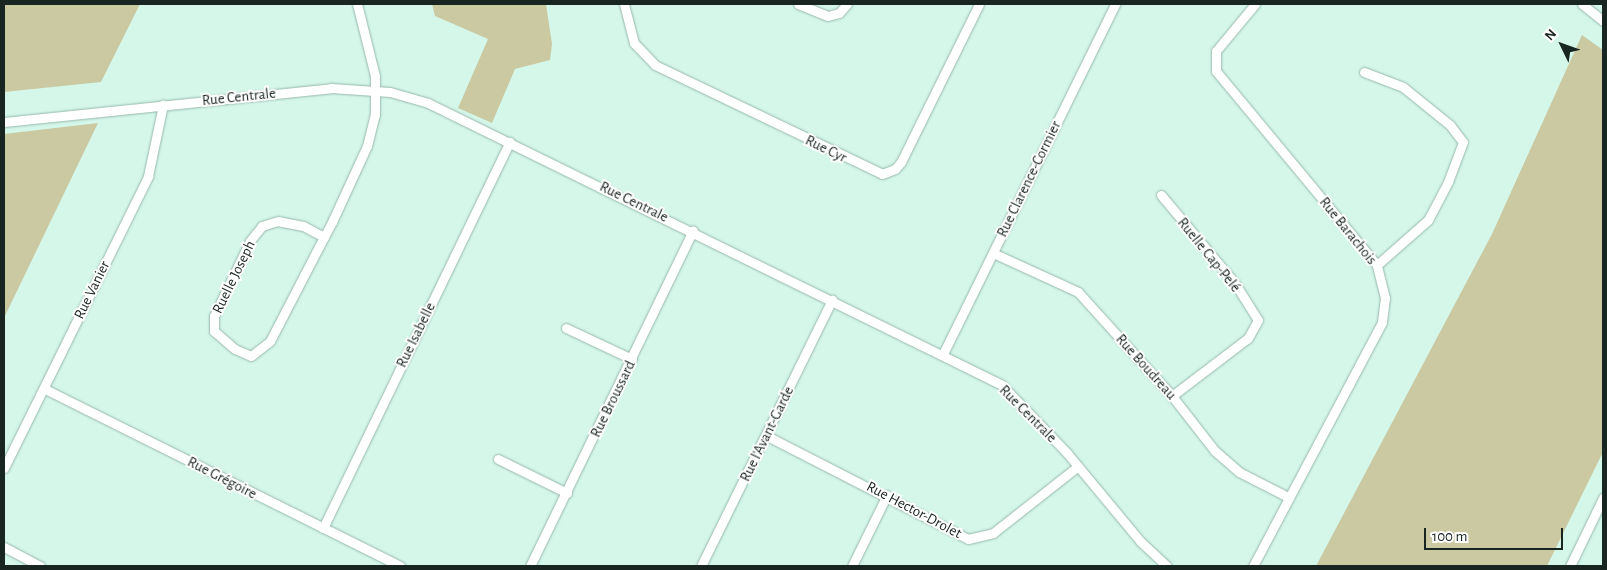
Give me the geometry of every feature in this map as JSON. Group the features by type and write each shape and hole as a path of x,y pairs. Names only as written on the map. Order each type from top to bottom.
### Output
{"street":[{"name":"Ruelle Joseph","path":"324,237 302,226 278,221 262,226 250,241 214,316 214,331 235,349 251,356 270,341 324,237 367,146 374,123 376,90 371,49 357,4"},
{"name":"Rue Cyr","path":"624,4 634,43 655,64 882,174 892,171 901,162 978,4"},
{"path":"798,4 828,16 839,13 847,4"},
{"name":"Rue Clarence-Cormier","path":"943,354 1115,4"},
{"name":"Rue Barachois","path":"1253,566 1382,322 1385,298 1377,265 1216,71 1216,51 1255,4"},
{"path":"1582,4 1603,21"},
{"path":"1364,72 1403,87 1450,125 1463,142 1451,174 1428,220 1377,265"},
{"name":"Rue Centrale","path":"4,122 331,88 376,90 428,103 693,231 1002,385 1078,466 1141,542 1167,566"},
{"name":"Rue Vanier","path":"4,468 45,390 148,176 162,105"},
{"name":"Rue Isabelle","path":"323,528 510,142"},
{"name":"Ruelle Cap-Pelé","path":"1161,195 1234,282 1258,320 1248,338 1172,396"},
{"name":"Rue Broussard","path":"530,566 693,231"},
{"name":"Rue Boudreau","path":"992,253 1078,292 1172,396 1215,451 1239,472 1288,497"},
{"name":"Rue l'Avant-Garde","path":"701,566 767,436 832,300"},
{"path":"566,328 632,359"},
{"name":"Rue Grégoire","path":"45,390 400,566"},
{"name":"Rue Hector-Drolet","path":"767,436 887,495 968,539 993,533 1078,466"},
{"path":"498,459 567,493"},
{"path":"852,566 887,495"},
{"path":"1570,566 1603,498"},
{"path":"4,547 40,566"}],"green space":[{"path":"4,4 140,4 101,82 4,92"},
{"path":"432,4 546,4 552,44 550,60 515,69 492,123 458,108 488,39 435,16"},
{"path":"1582,35 1603,50 1603,452 1547,566 1316,566 1492,234"},
{"path":"98,123 4,318 4,134"}]}
